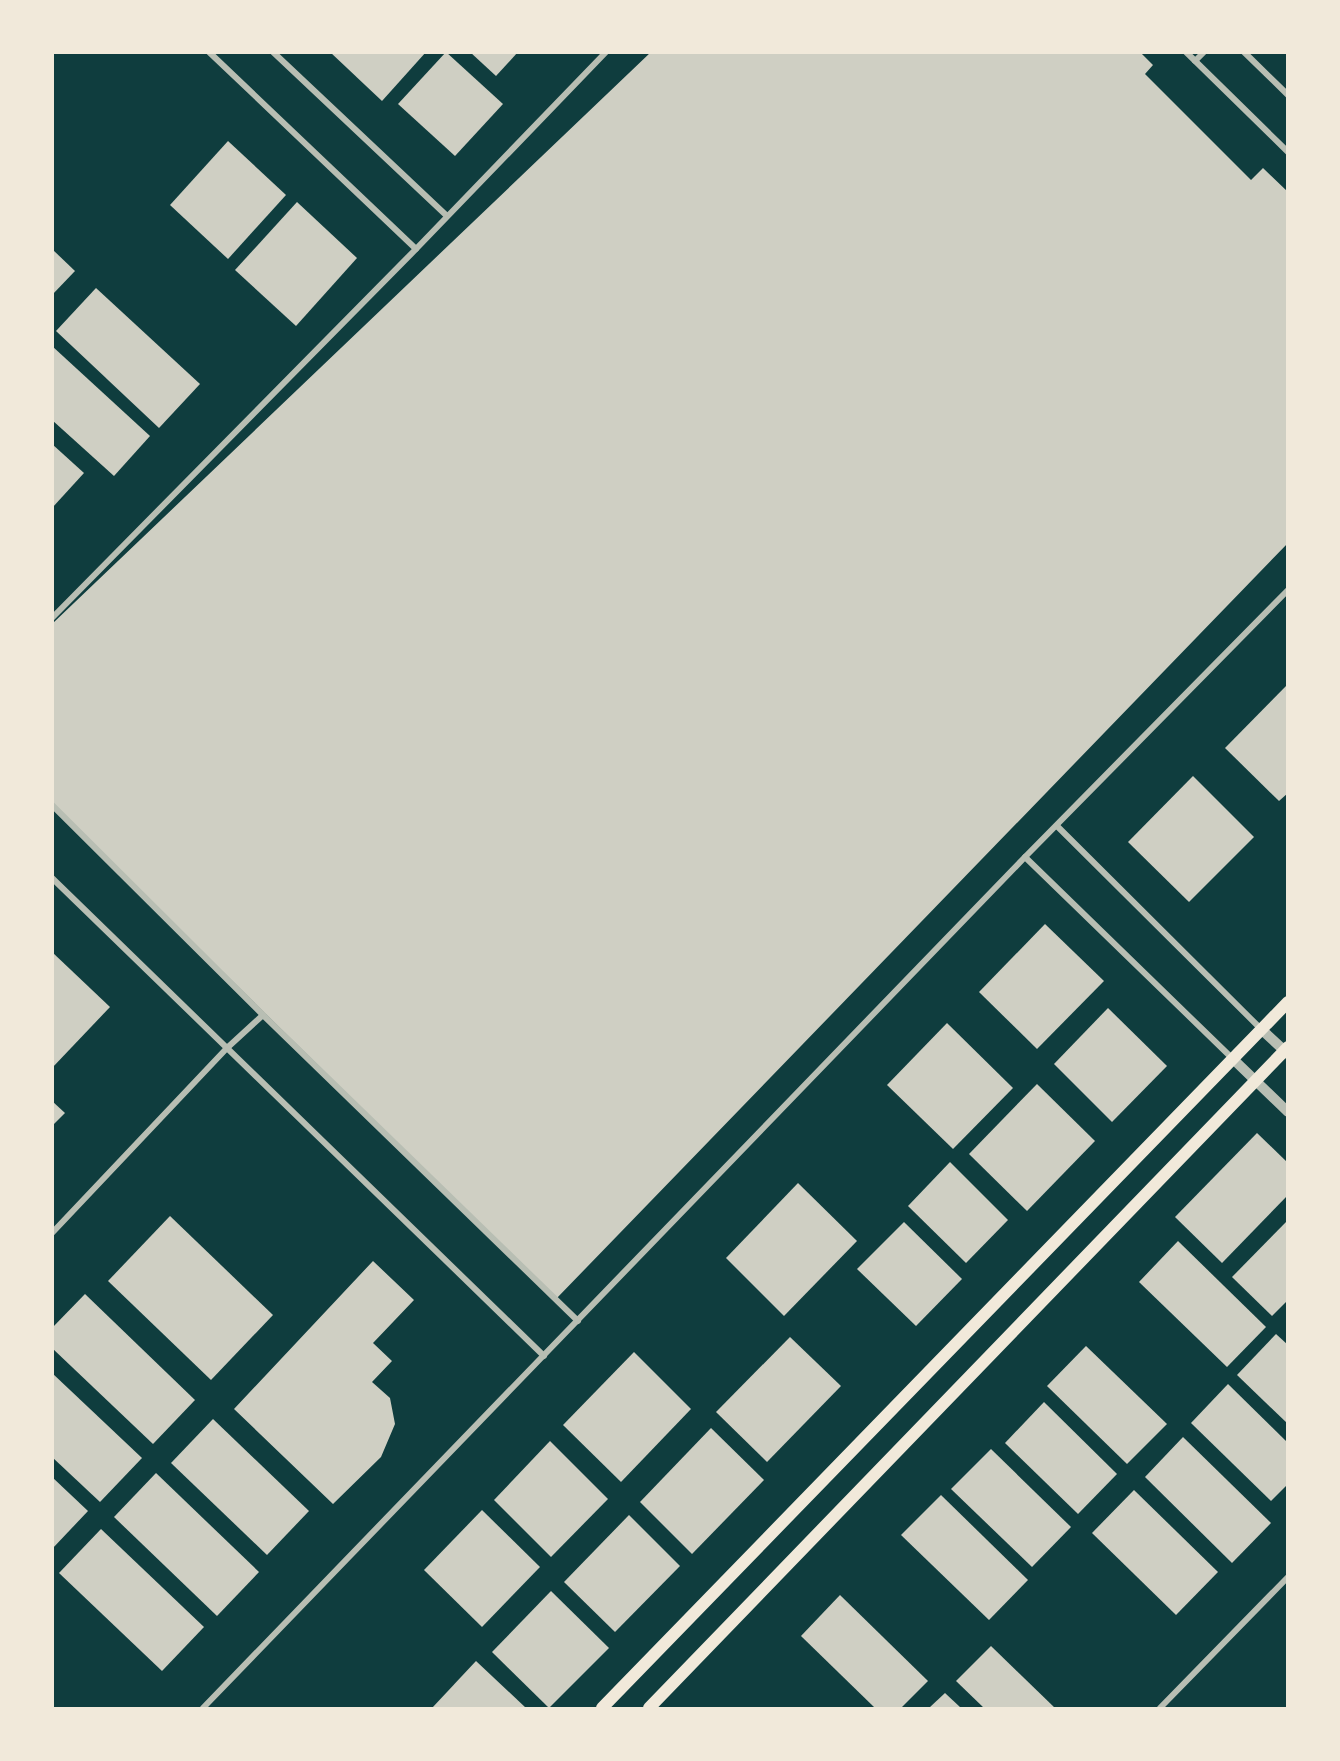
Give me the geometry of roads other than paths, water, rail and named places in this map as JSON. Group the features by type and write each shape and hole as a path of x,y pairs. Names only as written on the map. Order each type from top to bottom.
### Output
{"main road":[{"path":"602,1708 1287,1002"},
{"path":"649,1708 1286,1050"}],"street":[{"path":"210,52 416,249"},
{"path":"273,52 447,216"},
{"path":"52,618 416,249 606,52"},
{"path":"1186,52 1287,152"},
{"path":"1195,61 1204,52"},
{"path":"1244,52 1287,94"},
{"path":"202,1708 1025,857 1287,590"},
{"path":"52,805 263,1015 578,1321"},
{"path":"1057,826 1286,1050"},
{"path":"1025,857 1287,1112"},
{"path":"52,878 544,1356"},
{"path":"52,1233 227,1048 263,1015"},
{"path":"1160,1708 1287,1577"}]}
